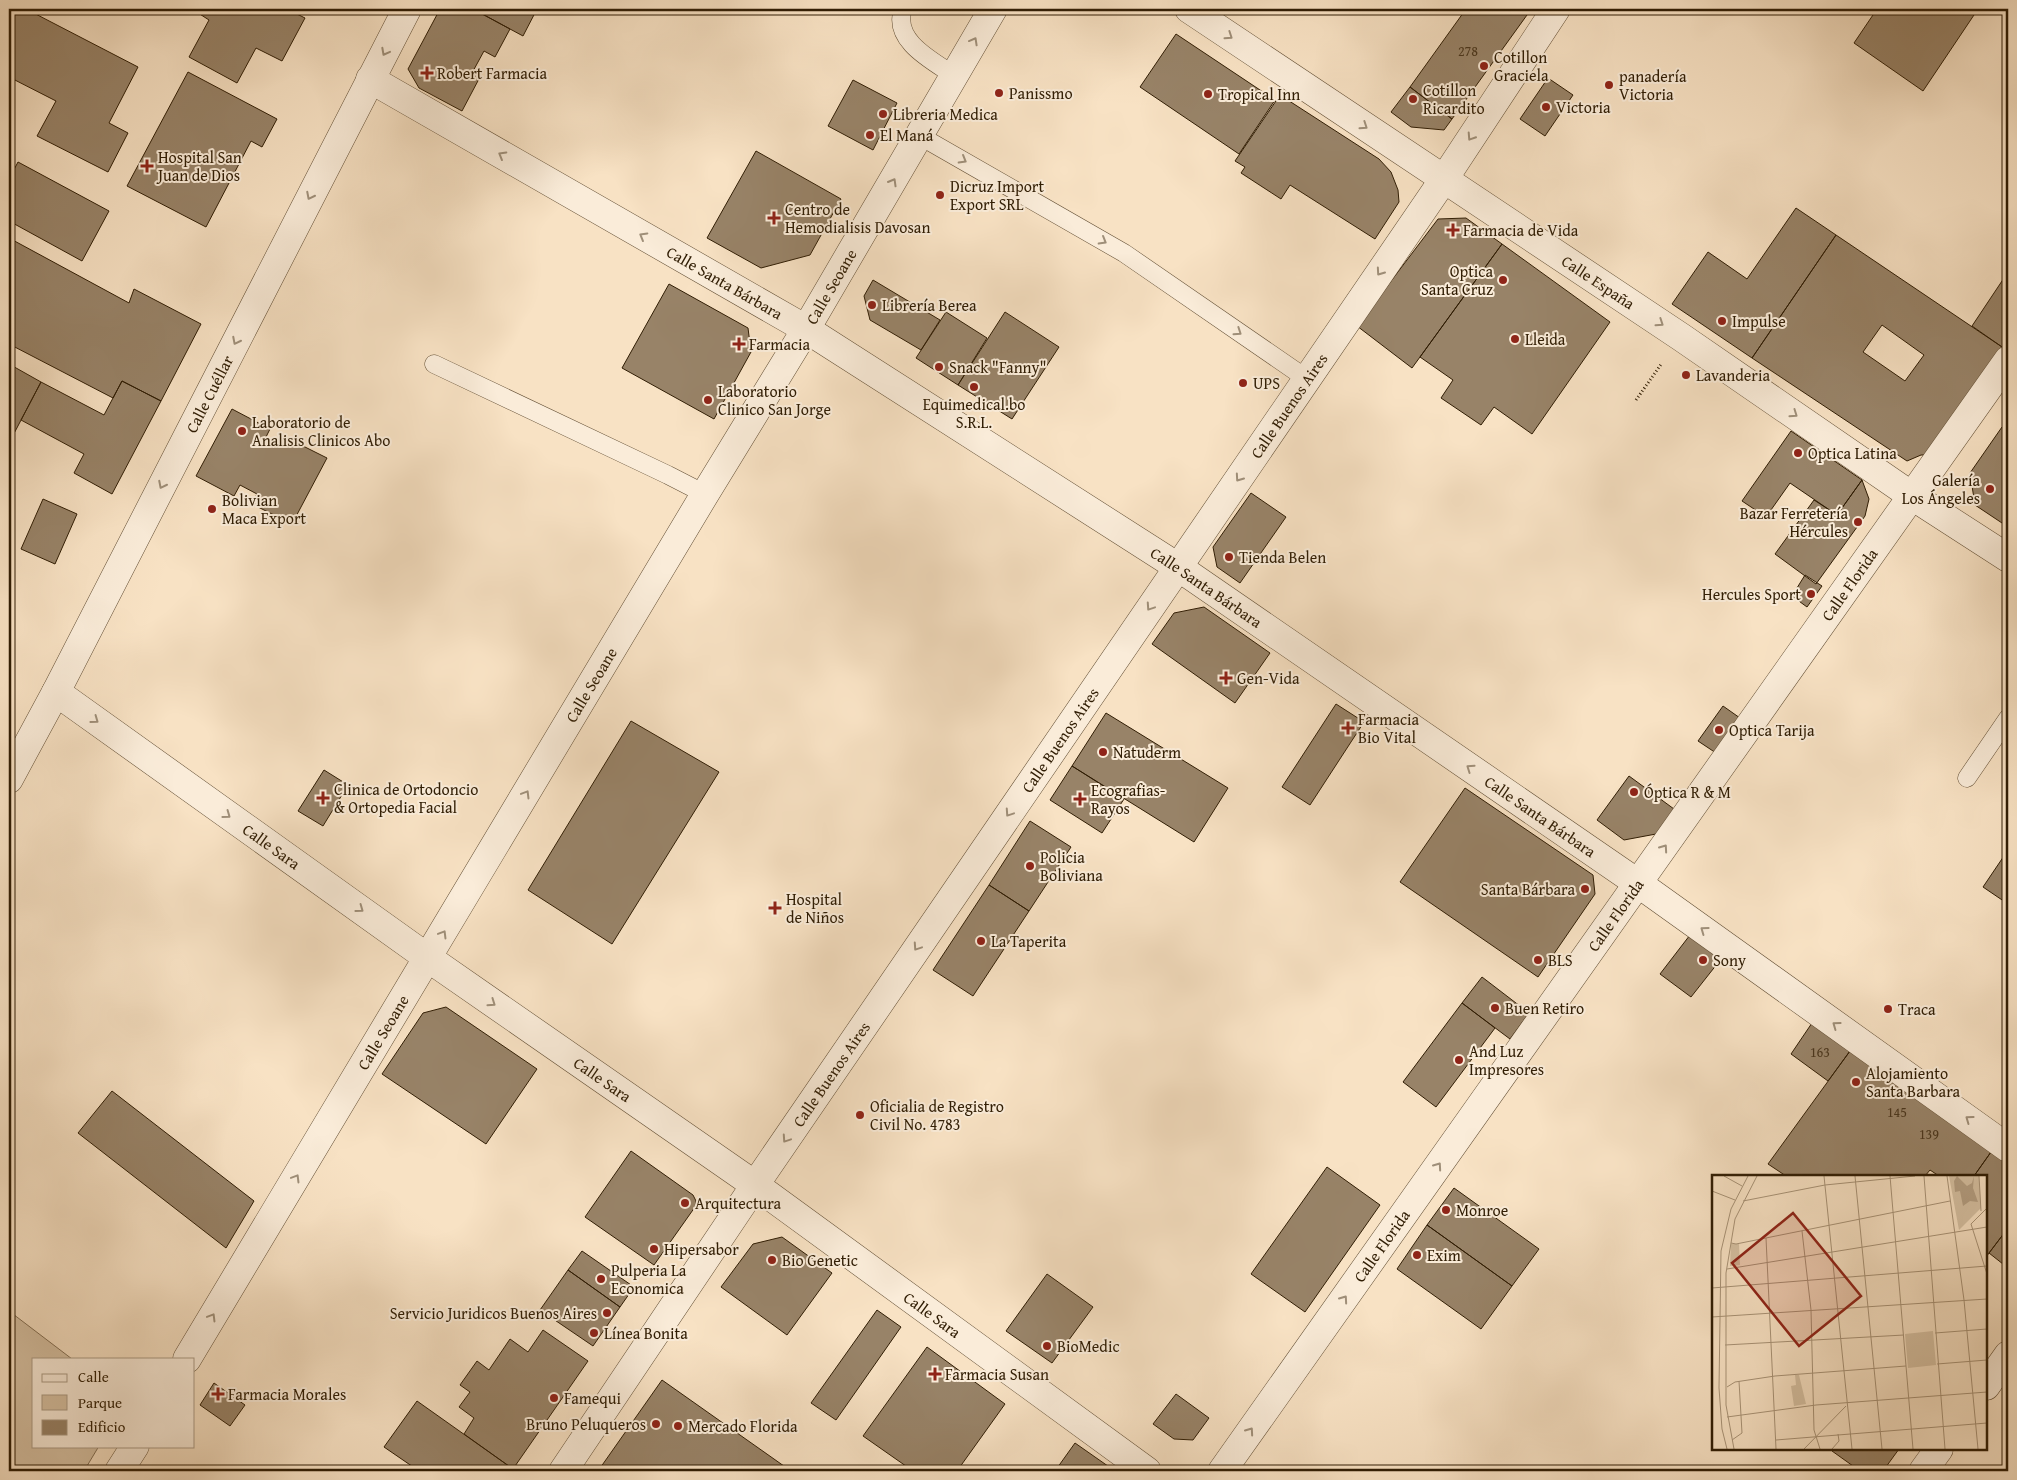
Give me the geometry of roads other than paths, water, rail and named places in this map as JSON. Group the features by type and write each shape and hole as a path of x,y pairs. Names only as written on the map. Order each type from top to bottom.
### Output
{"street":[{"name":"Calle Cuéllar","path":"9,779 56,692 407,9"},
{"name":"Calle Seoane","path":"188,1358 705,494 806,329 993,9"},
{"name":"Calle España","path":"1188,9 1681,337 1912,496 2008,558"},
{"name":"Calle Buenos Aires","path":"563,1471 755,1185 1444,179 1556,9"},
{"name":"Calle Santa Bárbara","path":"370,79 806,329 1178,566 1639,884 2008,1148"},
{"name":"Calle Florida","path":"1222,1471 2008,360"},
{"name":"Calle Sara","path":"56,692 428,958 755,1185 1146,1471"},
{"path":"1987,1385 2008,1355"},
{"path":"120,1471 133,1448"},
{"path":"1923,1471 1938,1450"}],"lane":[{"path":"903,9 901,14 902,27 909,42 954,76"},
{"path":"920,136 1124,253 1307,379"},
{"path":"434,364 705,494"},
{"path":"1967,778 2008,718"}],"place":[{"name":"Cotillon Graciela","path":"1484,66"},
{"name":"Robert Farmacia","path":"427,73"},
{"name":"panadería Victoria","path":"1609,85"},
{"name":"Panissmo","path":"999,93"},
{"name":"Tropical Inn","path":"1208,94"},
{"name":"Cotillon Ricardito","path":"1413,99"},
{"name":"Victoria","path":"1546,107"},
{"name":"Libreria Medica","path":"883,114"},
{"name":"El Maná","path":"870,135"},
{"name":"Hospital San Juan de Dios","path":"147,166"},
{"name":"Dicruz Import Export SRL","path":"940,195"},
{"name":"Centro de Hemodialisis Davosan","path":"774,218"},
{"name":"Farmacia de Vida","path":"1453,230"},
{"name":"Optica Santa Cruz","path":"1503,280"},
{"name":"Librería Berea","path":"872,305"},
{"name":"Impulse","path":"1722,321"},
{"name":"Lleida","path":"1515,339"},
{"name":"Farmacia","path":"739,344"},
{"name":"Snack \"Fanny\"","path":"939,367"},
{"name":"Lavanderia","path":"1686,375"},
{"name":"UPS","path":"1243,383"},
{"name":"Equimedical.bo S.R.L.","path":"974,387"},
{"name":"Laboratorio Clinico San Jorge","path":"708,400"},
{"name":"Laboratorio de Analisis Clinicos Abo","path":"242,431"},
{"name":"Optica Latina","path":"1798,453"},
{"name":"Galería Los Ángeles","path":"1990,489"},
{"name":"Bolivian Maca Export","path":"212,509"},
{"name":"Bazar Ferretería Hércules","path":"1858,522"},
{"name":"Tienda Belen","path":"1229,557"},
{"name":"Hercules Sport","path":"1811,594"},
{"name":"Gen-Vida","path":"1226,678"},
{"name":"Farmacia Bio Vital","path":"1348,728"},
{"name":"Optica Tarija","path":"1719,730"},
{"name":"Natuderm","path":"1103,752"},
{"name":"Óptica R & M","path":"1634,792"},
{"name":"Clinica de Ortodoncio & Ortopedia Facial","path":"323,798"},
{"name":"Ecografias- Rayos","path":"1080,799"},
{"name":"Policia Boliviana","path":"1030,866"},
{"name":"Santa Bárbara","path":"1585,889"},
{"name":"Hospital de Niños","path":"775,908"},
{"name":"La Taperita","path":"981,941"},
{"name":"BLS","path":"1538,960"},
{"name":"Sony","path":"1703,960"},
{"name":"Buen Retiro","path":"1495,1008"},
{"name":"Traca","path":"1888,1009"},
{"name":"And Luz Impresores","path":"1459,1060"},
{"name":"Alojamiento Santa Barbara","path":"1856,1082"},
{"name":"Oficialia de Registro Civil No. 4783","path":"860,1115"},
{"name":"Arquitectura","path":"685,1203"},
{"name":"Monroe","path":"1446,1210"},
{"name":"Hipersabor","path":"654,1249"},
{"name":"Exim","path":"1417,1255"},
{"name":"Bio Genetic","path":"772,1260"},
{"name":"Pulperia La Economica","path":"601,1279"},
{"name":"Servicio Juridicos Buenos Aires","path":"607,1313"},
{"name":"Línea Bonita","path":"594,1333"},
{"name":"BioMedic","path":"1047,1346"},
{"name":"Farmacia Susan","path":"935,1374"},
{"name":"Farmacia Morales","path":"218,1394"},
{"name":"Famequi","path":"554,1398"},
{"name":"Bruno Peluqueros","path":"656,1424"},
{"name":"Mercado Florida","path":"678,1426"}]}
